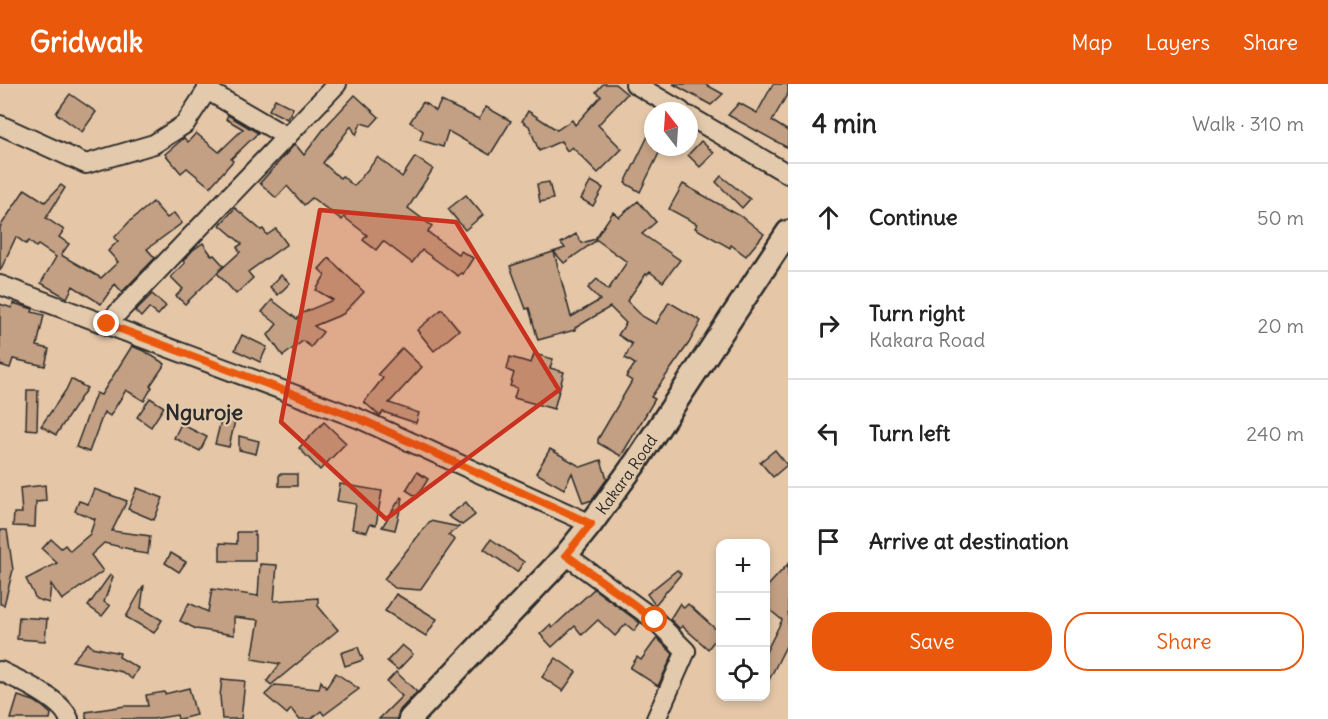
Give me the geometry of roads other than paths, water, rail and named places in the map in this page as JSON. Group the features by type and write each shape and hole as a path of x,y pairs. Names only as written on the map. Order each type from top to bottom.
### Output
{"street":[{"path":"107,324 337,84"},
{"path":"635,84 666,102"},
{"path":"0,125 86,164 154,144 185,123 207,87 287,137"},
{"path":"698,121 788,174"},
{"name":"Kakara Road","path":"410,719 566,555 591,524 636,462 788,232"},
{"path":"0,285 360,419 591,524"},
{"path":"566,555 655,620 686,651 656,719"},
{"path":"0,671 32,687 58,705 66,711 69,719"}],"district":[{"name":"Nguroje","path":"204,412"}]}
